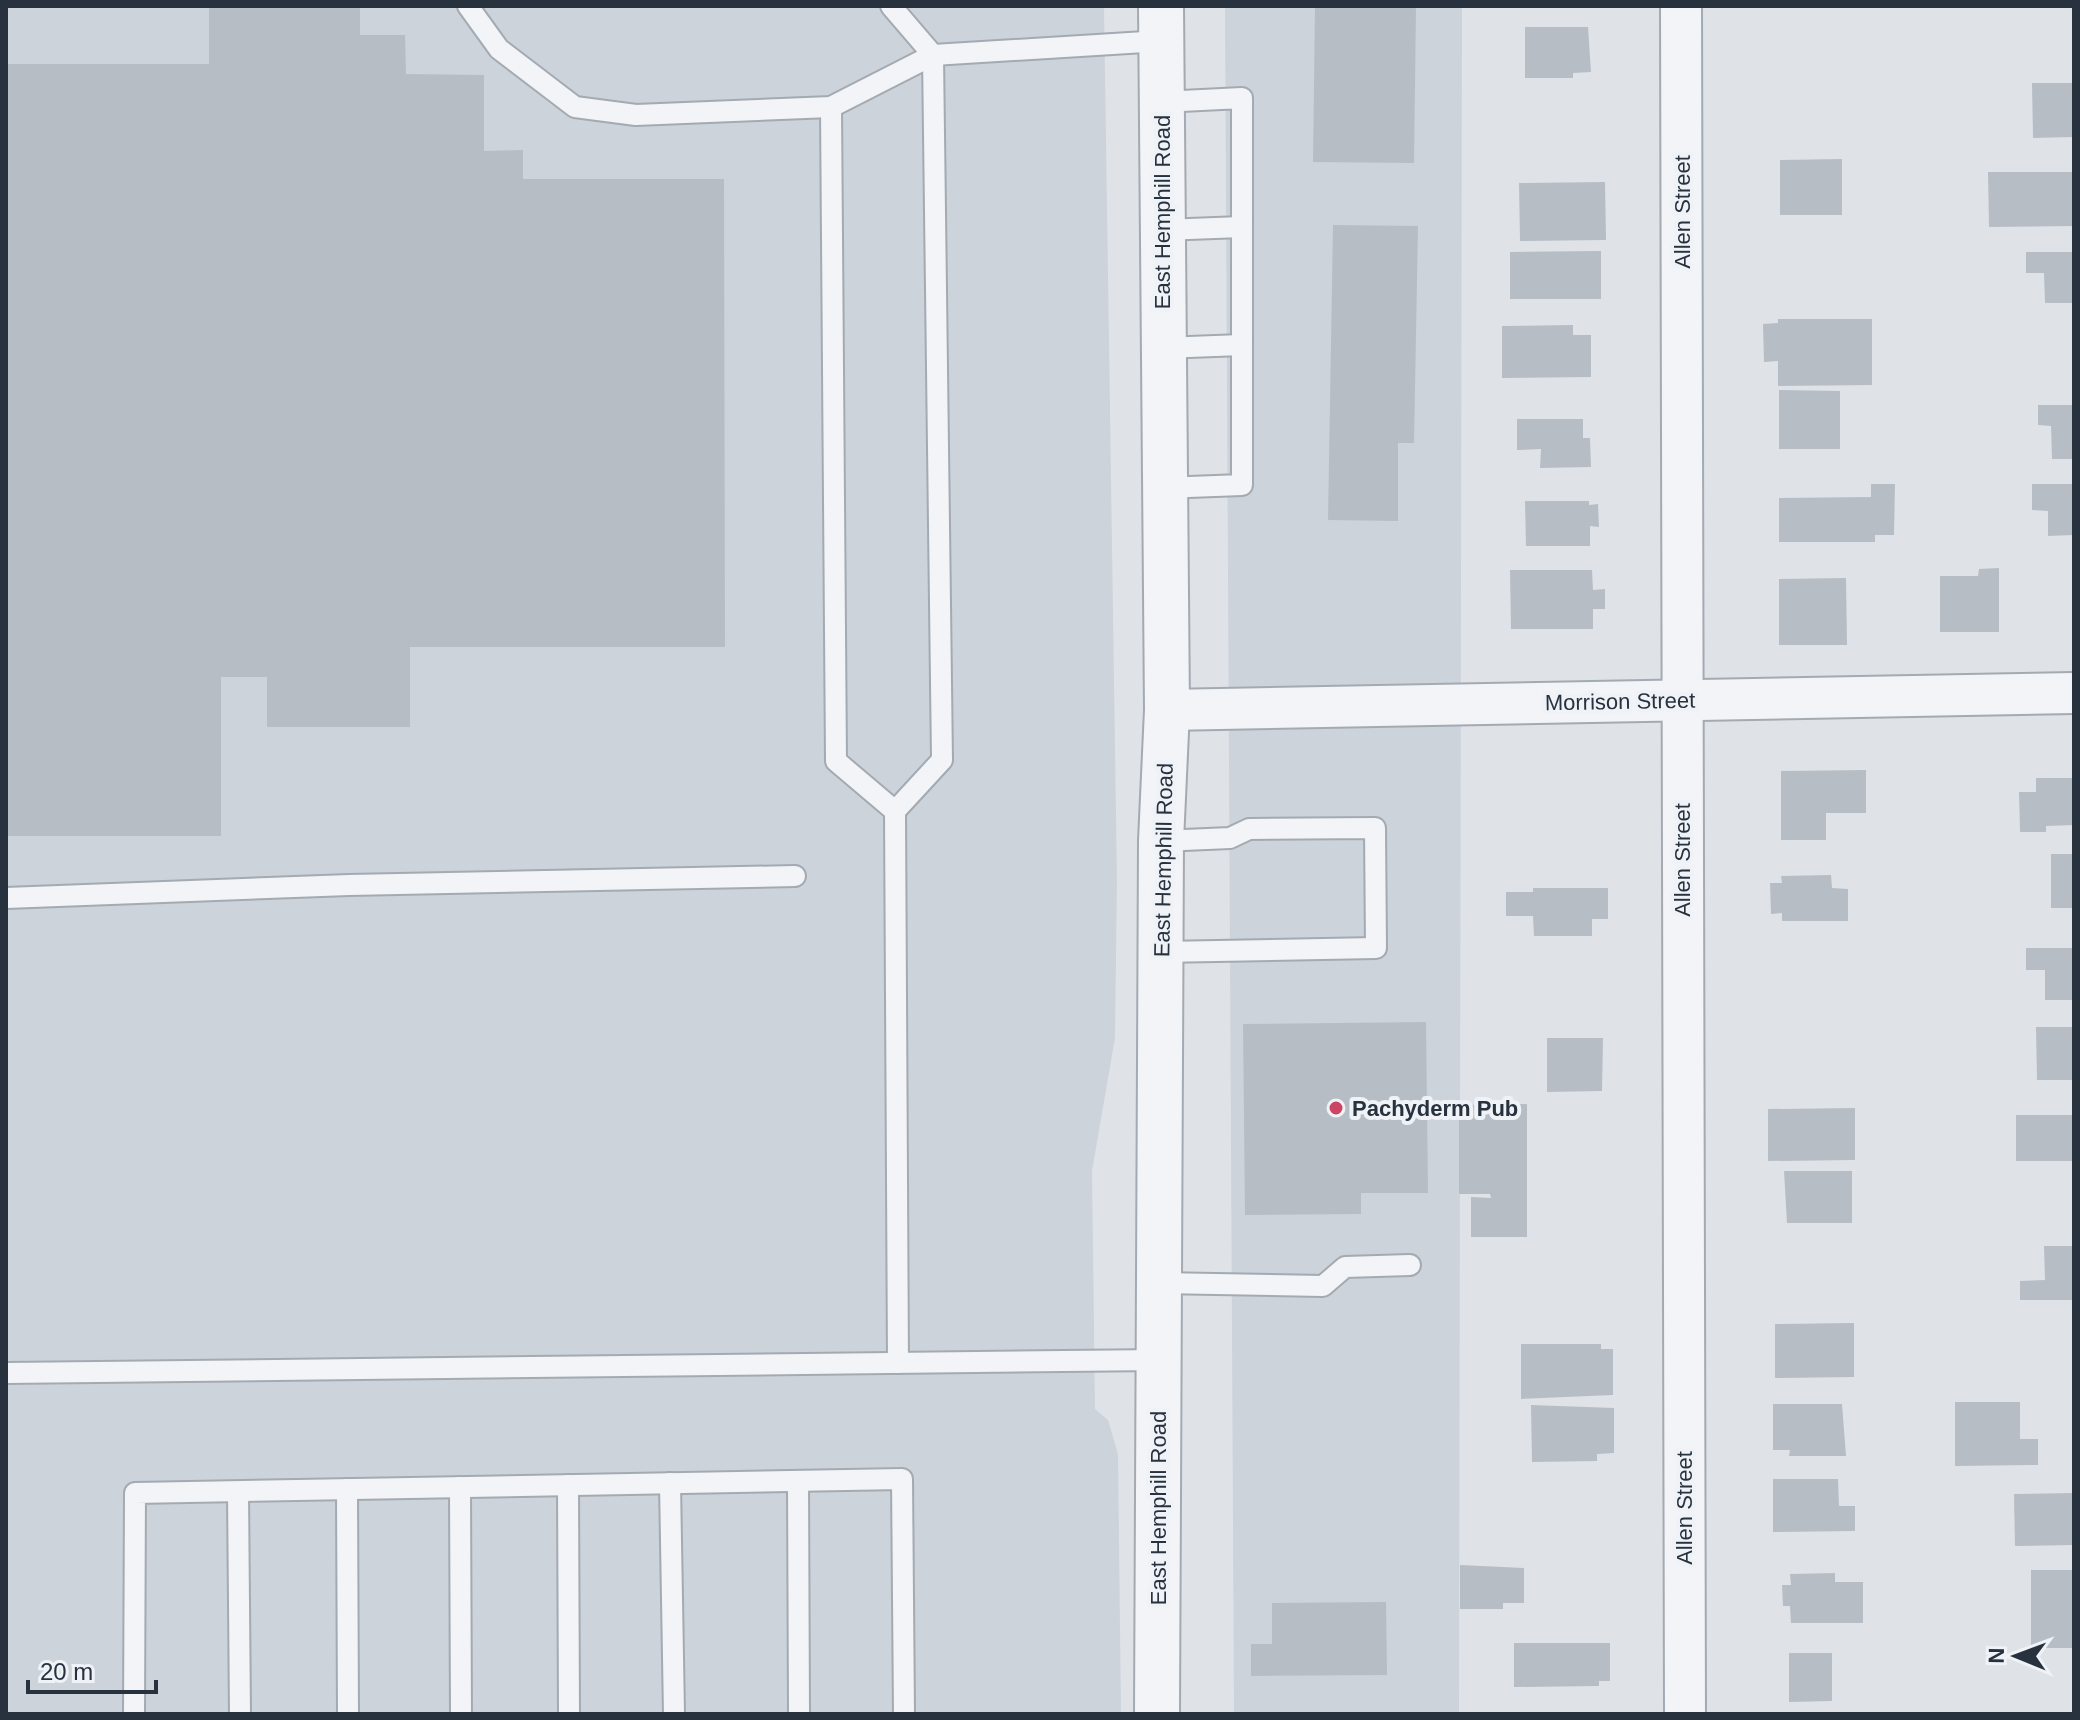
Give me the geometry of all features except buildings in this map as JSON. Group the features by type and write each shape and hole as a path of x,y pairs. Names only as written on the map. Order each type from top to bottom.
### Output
{"street":[{"name":"Allen Street","path":"1681,6 1685,1714"},
{"name":"East Hemphill Road","path":"1157,1714 1161,841 1167,710 1162,488 1161,24"},
{"name":"Morrison Street","path":"1167,710 2074,693"}],"lane":[{"path":"468,6 499,49 575,107 636,115 831,107 933,55 1161,24"},
{"path":"891,6 933,55 942,760 895,811 898,1363"},
{"path":"1161,102 1242,98 1242,485 1162,488"},
{"path":"831,107 836,761 895,811"},
{"path":"1162,230 1242,227"},
{"path":"1162,348 1242,345"},
{"path":"1161,841 1230,838 1249,829 1375,828 1376,948 1161,952"},
{"path":"6,898 334,886 795,876"},
{"path":"1159,1283 1323,1286 1345,1267 1410,1265"},
{"path":"6,1373 1159,1360"},
{"path":"134,1714 135,1493 902,1479 904,1714"},
{"path":"798,1481 799,1714"},
{"path":"670,1483 674,1714"},
{"path":"568,1485 569,1714"},
{"path":"460,1487 461,1714"},
{"path":"347,1489 348,1714"},
{"path":"238,1492 240,1714"}],"shaded area":[{"path":"6,6 1104,6 1117,882 1115,1038 1092,1171 1095,1409 1108,1420 1118,1454 1121,1714 6,1714"},
{"path":"1225,6 1462,6 1459,1714 1234,1714"}],"place":[{"name":"Pachyderm Pub","path":"1336,1108"}]}
